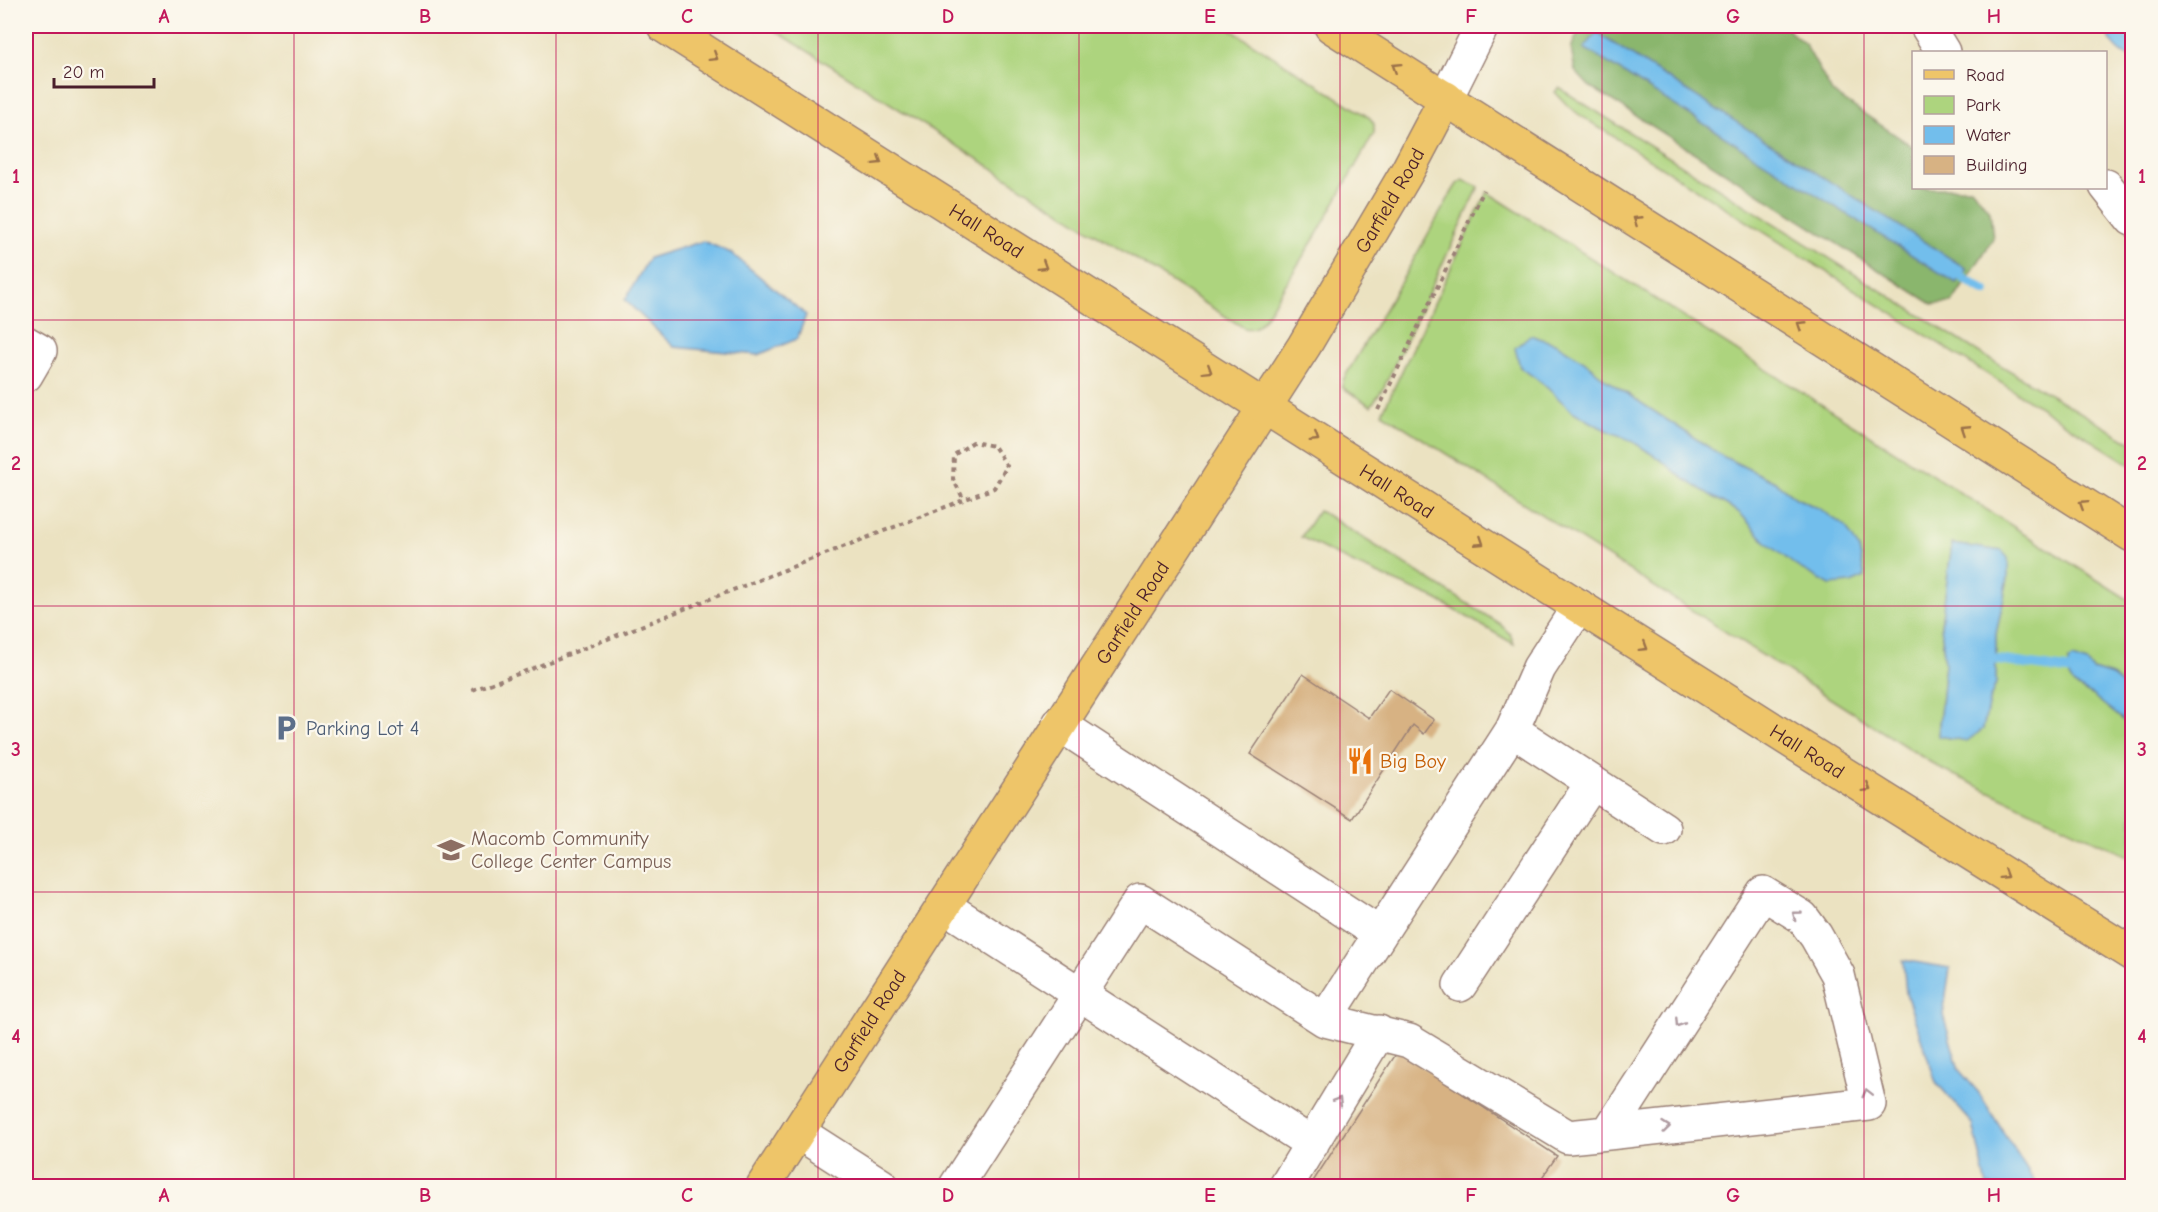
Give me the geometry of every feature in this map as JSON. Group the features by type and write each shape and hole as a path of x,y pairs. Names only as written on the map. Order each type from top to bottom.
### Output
{"main road":[{"name":"Hall Road","path":"664,26 2133,954"},
{"path":"1330,26 2133,535"},
{"name":"Garfield Road","path":"763,1186 1266,406 1367,241 1446,98"}],"street":[{"name":"Garfield Road","path":"1446,98 1482,26"},
{"path":"1927,26 1942,51"},
{"path":"2107,187 2133,219"},
{"path":"26,343 40,351 26,375"},
{"path":"1325,1020 1512,730 1539,668 1579,606"},
{"path":"1059,724 1380,934"},
{"path":"1512,730 1664,829"},
{"path":"1460,985 1592,783"},
{"path":"956,1186 1140,902 1325,1020 1409,1041 1568,1137 1608,1133 1869,1104 1838,975 1816,936 1802,917 1763,893 1608,1133"},
{"path":"944,906 1312,1144"},
{"path":"1286,1186 1380,1032"},
{"path":"798,1132 882,1186"}],"path":[{"path":"1378,410 1484,190"},
{"path":"472,690 529,670 964,500 994,488 1007,466 994,446 973,442 954,455 952,479 964,500"}],"green space":[{"path":"768,26 1225,26 1370,118 1374,124 1374,133 1317,234 1264,319 1255,327 1244,328"},
{"path":"1581,26 1783,26 1805,44 1832,92 1912,146 1912,189 1972,189 1990,211 1993,239 1952,303 1932,304 1589,86 1575,71 1571,48"},
{"path":"1559,88 1980,353 2132,443 2132,466 1581,116 1555,92"},
{"path":"1463,180 1479,187 1384,387 1371,406 1343,388 1343,380 1452,192"},
{"path":"1487,192 2132,602 2132,692 2112,677 2093,670 2087,663 2074,685 2092,695 2132,727 2132,858 1941,769 1382,413","holes":["1584,361 1606,380 1722,456 1775,482 1796,498 1820,509 1766,542 1740,513 1684,479 1632,441 1572,411 1541,382 1520,367","1952,544 2002,551 2008,578 1996,634 1996,683 1989,701 1983,729 1949,738 1938,736 1945,664 1941,625"]},
{"path":"1318,511 1500,624 1510,634 1514,644 1436,599 1354,564 1301,537"}],"water":[{"path":"2107,26 2132,26 2132,58 2115,45 2109,36"},
{"path":"1597,33 1967,269 1956,283 1584,48"},
{"path":"703,241 731,253 806,315 797,339 758,355 674,347 625,300 649,258"},
{"path":"1530,335 1557,344 1584,361 1606,380 1722,456 1775,482 1796,498 1820,509 1846,527 1859,549 1865,577 1851,583 1830,585 1796,566 1766,542 1740,513 1684,479 1632,441 1572,411 1541,382 1520,367 1515,348"},
{"path":"1952,544 2002,551 2008,558 2008,578 1996,634 1996,683 1989,701 1983,729 1967,741 1938,736 1945,664 1941,625"},
{"path":"2072,658 2087,663 2093,670 2112,676 2132,692 2132,727 2092,695 2074,685 2069,677 2068,661"},
{"path":"1903,960 1950,968 1943,1015 1959,1070 1979,1093 2037,1186 1987,1186 1973,1124 1936,1082 1906,994"}],"building":[{"path":"1303,674 1369,718 1389,689 1434,720 1424,734 1413,725 1352,819 1250,754"},
{"path":"1398,1051 1557,1156 1536,1186 1310,1186"}],"waterway":[{"path":"1951,270 1985,291"},
{"path":"1985,658 2073,671 2080,676"}],"place":[{"name":"Parking Lot 4","path":"286,728"},
{"name":"Big Boy","path":"1360,761"},
{"name":"Macomb Community College Center Campus","path":"451,850"}]}
